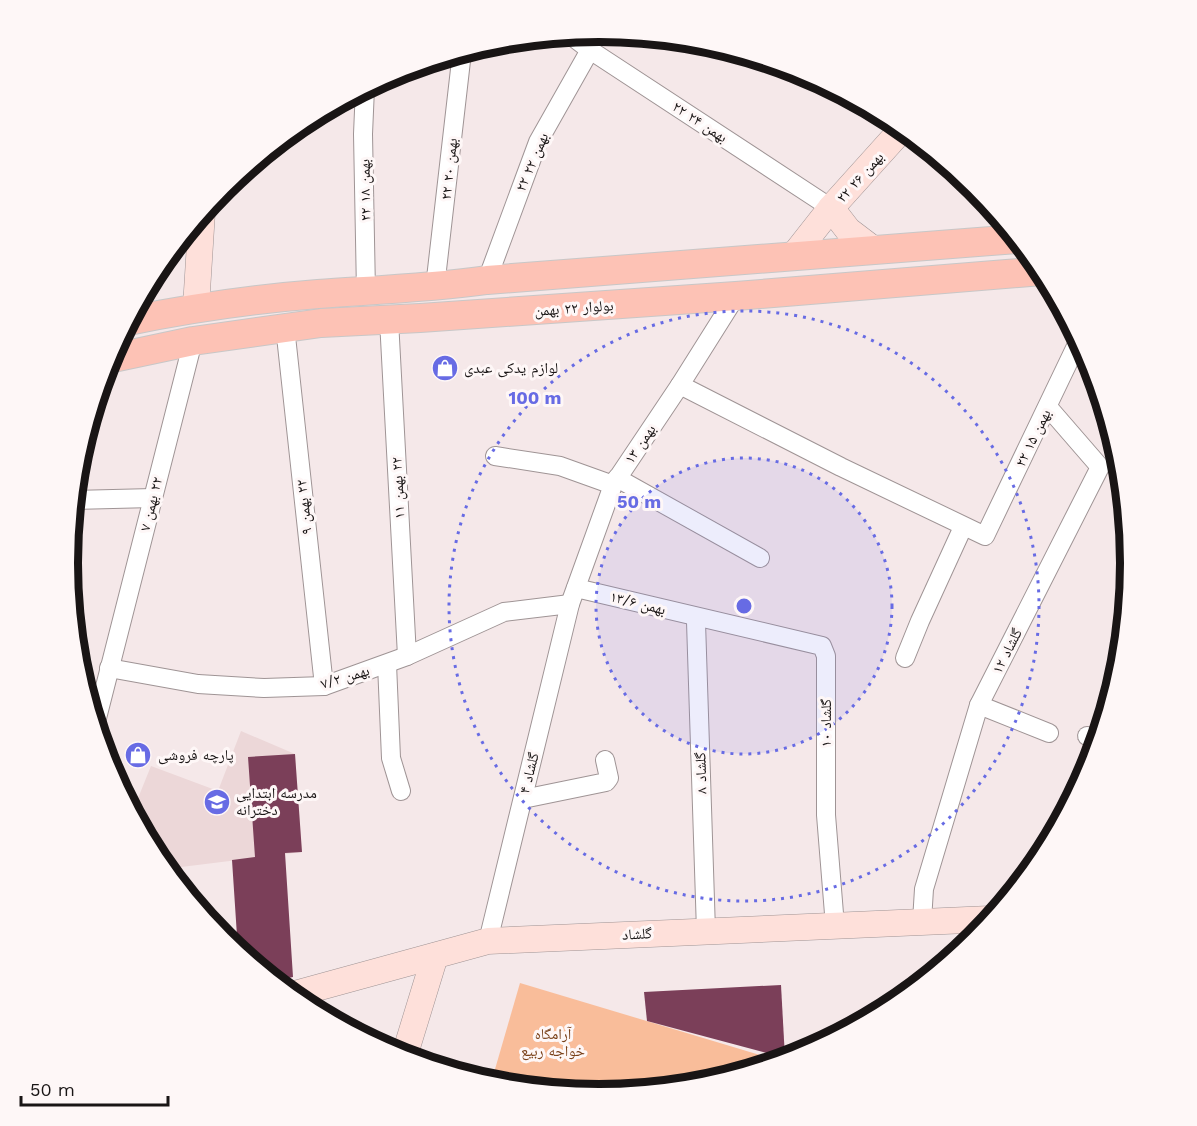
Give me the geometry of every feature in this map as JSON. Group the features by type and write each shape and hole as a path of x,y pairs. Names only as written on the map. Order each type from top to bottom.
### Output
{"main road":[{"path":"138,319 196,307 317,294 435,287 487,280 1007,240"},
{"name":"بولوار ۲۲ بهمن","path":"120,356 193,341 321,323 735,296 1031,272"}],"street":[{"name":"۲۲ بهمن ۲۴","path":"580,43 831,208"},
{"name":"۲۲ بهمن ۲۲","path":"487,280 538,142 590,50"},
{"name":"۲۲ بهمن ۲۰","path":"435,287 461,61"},
{"name":"۲۲ بهمن ۱۸","path":"365,98 363,134 366,292"},
{"name":"۲۲ بهمن ۲۶","path":"873,249 848,230 831,208 897,136"},
{"path":"794,255 831,208"},
{"path":"196,307 201,226"},
{"name":"بهمن ۱۳","path":"573,596 615,482 680,385 735,296"},
{"name":"٢٢ بهمن ١١","path":"389,320 407,656"},
{"name":"٢٢ بهمن ۹","path":"285,327 324,686"},
{"name":"٢٢ بهمن ٧","path":"99,711 193,341"},
{"name":"۲۲ بهمن ۱۵","path":"963,527 985,536 1074,351"},
{"path":"680,385 963,527 905,658"},
{"name":"گلشاد ۱۲","path":"922,921 924,889 980,705 1100,467 1048,407"},
{"path":"495,456 560,466 615,482 760,558"},
{"path":"82,500 153,498"},
{"name":"بهمن ۷/۲","path":"110,668 198,684 264,688 324,686 407,656 504,612 573,596"},
{"name":"بهمن ۱۳/۶","path":"573,596 700,618"},
{"name":"گلشاد ۴","path":"488,941 573,596"},
{"name":"گلشاد ۱۰","path":"700,618 822,646 826,656 826,815 835,926"},
{"name":"گلشاد ۸","path":"700,618 696,622 705,931"},
{"path":"387,664 391,758 401,791"},
{"path":"980,705 1049,733"},
{"path":"523,799 606,782 609,778 605,760"},
{"name":"گلشاد","path":"303,992 488,941 978,919"},
{"path":"407,1047 435,956"}],"shaded area":[{"name":"مدرسه ابتدایی دخترانه","path":"241,731 295,754 302,852 176,868 147,824 136,803 151,766 218,791"}],"green space":[{"name":"آرامگاه خواجه ربیع","path":"520,983 765,1056 700,1074 633,1083 564,1083 494,1073"}],"building":[{"path":"295,754 302,852 285,853 293,977 285,979 237,938 232,860 255,857 248,757"},
{"path":"781,985 785,1049 771,1054 647,1021 644,992"}],"place":[{"name":"لوازم یدکی عبدی","path":"445,368"},
{"name":"پارچه فروشی","path":"138,755"},
{"name":"مدرسه ابتدایی دخترانه","path":"217,802"}]}
